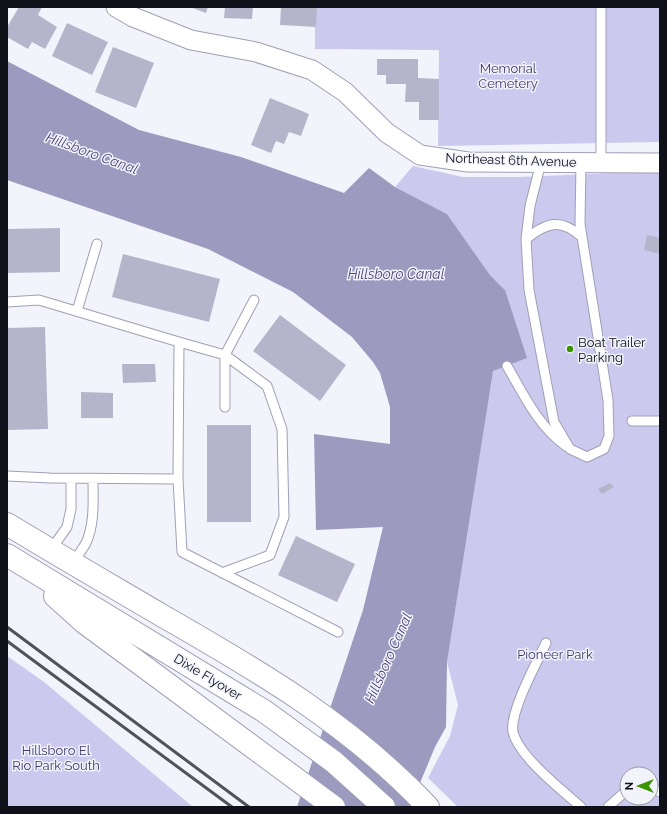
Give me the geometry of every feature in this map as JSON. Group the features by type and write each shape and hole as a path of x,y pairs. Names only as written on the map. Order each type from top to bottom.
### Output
{"main road":[{"path":"7,524 72,564 268,677 317,710 377,758 428,807"},
{"path":"14,559 60,568 72,564"},
{"path":"14,559 85,623 334,807"},
{"name":"Dixie Flyover","path":"14,559 214,680 300,735 334,762 384,807"}],"street":[{"name":"Northeast 6th Avenue","path":"116,7 133,17 191,40 256,52 312,70 345,92 387,133 420,156 468,162 660,163"}],"lane":[{"path":"602,7 602,163"},
{"path":"541,162 530,206 526,239 529,290 552,415 554,422 570,449"},
{"path":"507,366 541,423 554,437 570,449 587,457 604,449 609,436 608,400 580,224 581,163"},
{"path":"526,239 545,225 561,224 574,230 582,237"},
{"path":"77,311 97,244"},
{"path":"7,302 39,300 225,355 267,386 282,429 284,517 270,555 222,573"},
{"path":"225,407 225,355 254,300"},
{"path":"179,342 178,479 182,552 338,632"},
{"path":"632,421 660,421"},
{"path":"7,476 71,479 178,479"},
{"path":"50,551 67,527 71,509 71,479"},
{"path":"72,564 86,544 93,518 93,479"},
{"path":"546,643 514,712 513,731 518,743 532,763 581,807"},
{"path":"608,807 619,797"}],"green space":[{"name":"Memorial Cemetery","path":"315,7 660,7 660,142 438,146 439,50 315,49"},
{"name":"Pioneer Park","path":"413,166 463,177 520,177 660,171 660,807 458,807 428,778 450,736 458,705 447,662 505,290 490,275 447,214 395,187"},
{"name":"Hillsboro El Rio Park South","path":"7,656 44,682 193,807 7,807"}],"water":[{"name":"Hillsboro Canal","path":"7,61 139,130 241,157 344,193 369,168 395,187 447,214 490,275 505,290 527,358 493,371 447,662 446,727 435,747 410,807 297,807 363,610 383,527 316,530 314,434 390,444 390,407 380,373 373,362 352,337 293,292 208,249 7,180"}],"building":[{"path":"19,7 42,7 38,15 57,27 45,49 32,42 28,49 7,37 7,27"},
{"path":"190,7 208,7 206,13"},
{"path":"225,7 253,7 252,19 224,18"},
{"path":"281,7 317,7 316,27 280,25"},
{"path":"67,23 108,42 92,75 52,56"},
{"path":"113,47 154,63 136,108 95,92"},
{"path":"377,59 418,59 418,78 439,79 439,120 419,120 419,102 405,102 406,84 386,84 386,75 377,75"},
{"path":"270,98 309,114 301,136 289,132 284,144 276,141 271,153 251,145"},
{"path":"60,228 60,272 7,273 7,229"},
{"path":"647,235 660,238 660,254 644,250"},
{"path":"123,254 220,279 209,322 112,297"},
{"path":"280,315 346,365 320,401 253,351"},
{"path":"45,327 48,429 7,430 7,328"},
{"path":"122,364 155,364 156,382 123,383"},
{"path":"81,392 113,393 113,418 81,418"},
{"path":"207,425 251,425 251,522 207,522"},
{"path":"610,483 614,487 602,494 598,489"},
{"path":"296,536 355,564 337,602 278,575"}],"railway":[{"path":"7,627 249,807"},
{"path":"7,641 232,807"}],"place":[{"name":"Boat Trailer Parking","path":"570,349"}]}
